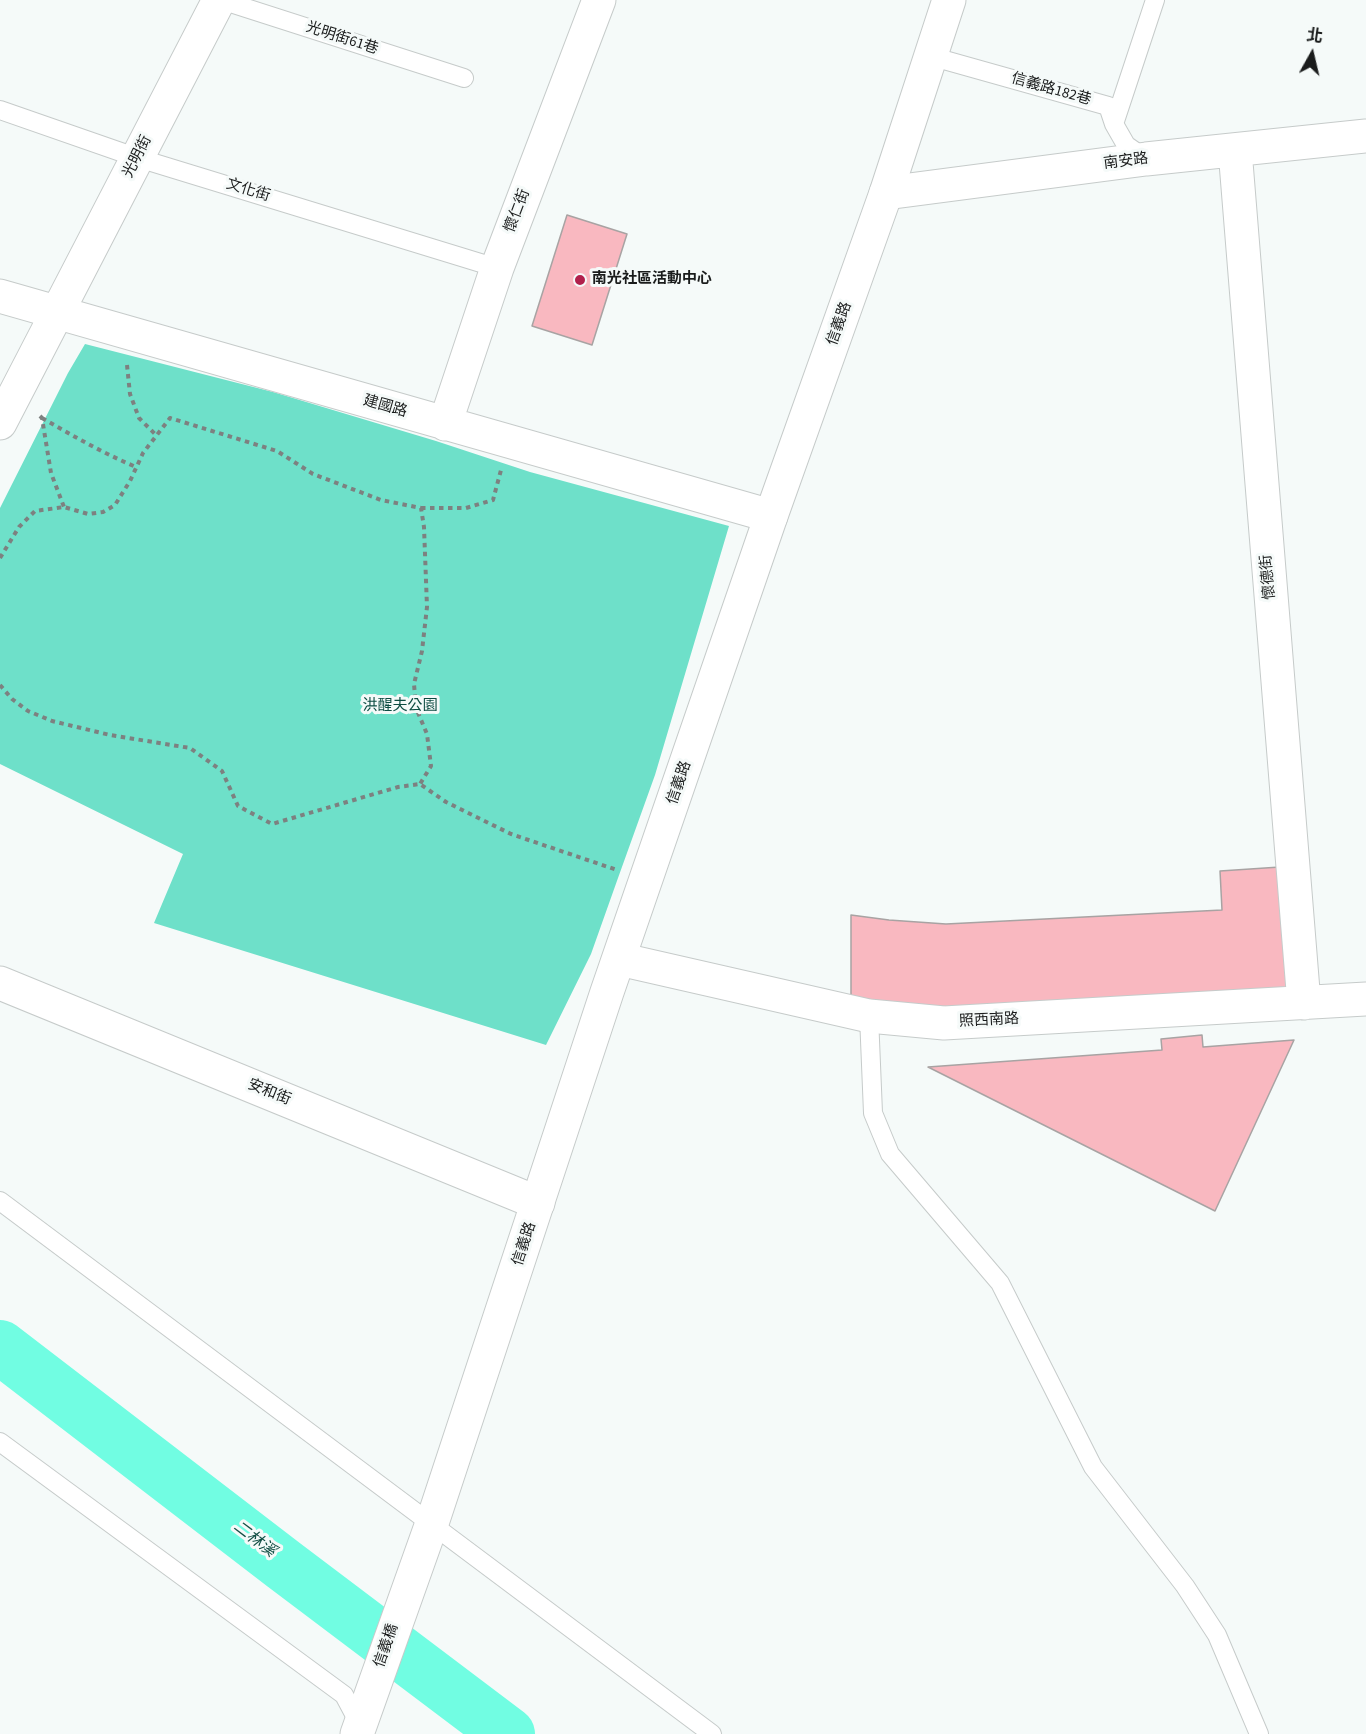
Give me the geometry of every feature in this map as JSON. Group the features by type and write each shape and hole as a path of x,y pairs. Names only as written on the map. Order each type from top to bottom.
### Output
{"street":[{"name":"光明街","path":"0,423 220,0"},
{"name":"懷仁街","path":"446,424 497,268 599,0"},
{"name":"信義路","path":"415,1568 432,1523 619,959 771,516 886,194 949,0"},
{"name":"南安路","path":"886,194 1146,159 1366,136"},
{"name":"懷德街","path":"1235,150 1304,1003"},
{"name":"建國路","path":"0,296 771,516"},
{"name":"照西南路","path":"619,959 869,1016 944,1023 1366,999"},
{"name":"安和街","path":"0,983 538,1203"},
{"name":"信義橋","path":"364,1731 415,1568"}],"lane":[{"name":"光明街61巷","path":"220,0 464,78"},
{"path":"1114,124 1155,0"},
{"name":"信義路182巷","path":"930,56 1108,106 1114,124 1126,145 1146,159"},
{"name":"文化街","path":"0,110 138,158 497,268"},
{"path":"869,1016 873,1113 890,1154 1000,1283 1093,1467 1185,1586 1217,1635 1259,1734"},
{"path":"0,1201 712,1734"},
{"path":"0,1442 344,1695 364,1731"}],"path":[{"path":"127,333 127,372 130,394 139,418 156,436"},
{"path":"17,390 42,418 97,450 136,467"},
{"path":"42,418 51,472 64,507"},
{"path":"0,558 19,527 35,511 64,507 88,514 103,512 115,505 143,453 170,418 277,451 313,474 381,500 421,508 466,508 493,500 508,442"},
{"path":"420,784 431,766 427,735 416,708 414,684 422,651 427,607 424,527 421,508"},
{"path":"0,685 12,699 28,711 52,721 110,735 190,748 222,771 238,806 272,824 398,787 420,784 446,802 512,834 646,880"}],"green space":[{"name":"洪醒夫公園","path":"85,344 273,392 530,472 729,526 655,775 591,954 546,1045 154,923 183,854 0,764 0,508"}],"building":[{"name":"南光社區活動中心","path":"567,215 627,234 592,345 532,326"},
{"path":"1280,867 1291,993 949,1011 851,999 851,915 946,924 1222,910 1220,871"},
{"path":"1202,1035 1203,1047 1294,1040 1215,1211 928,1067 1162,1050 1161,1039"}],"waterway":[{"name":"二林溪","path":"0,1347 508,1734"}],"place":[{"name":"南光社區活動中心","path":"580,280"}]}
